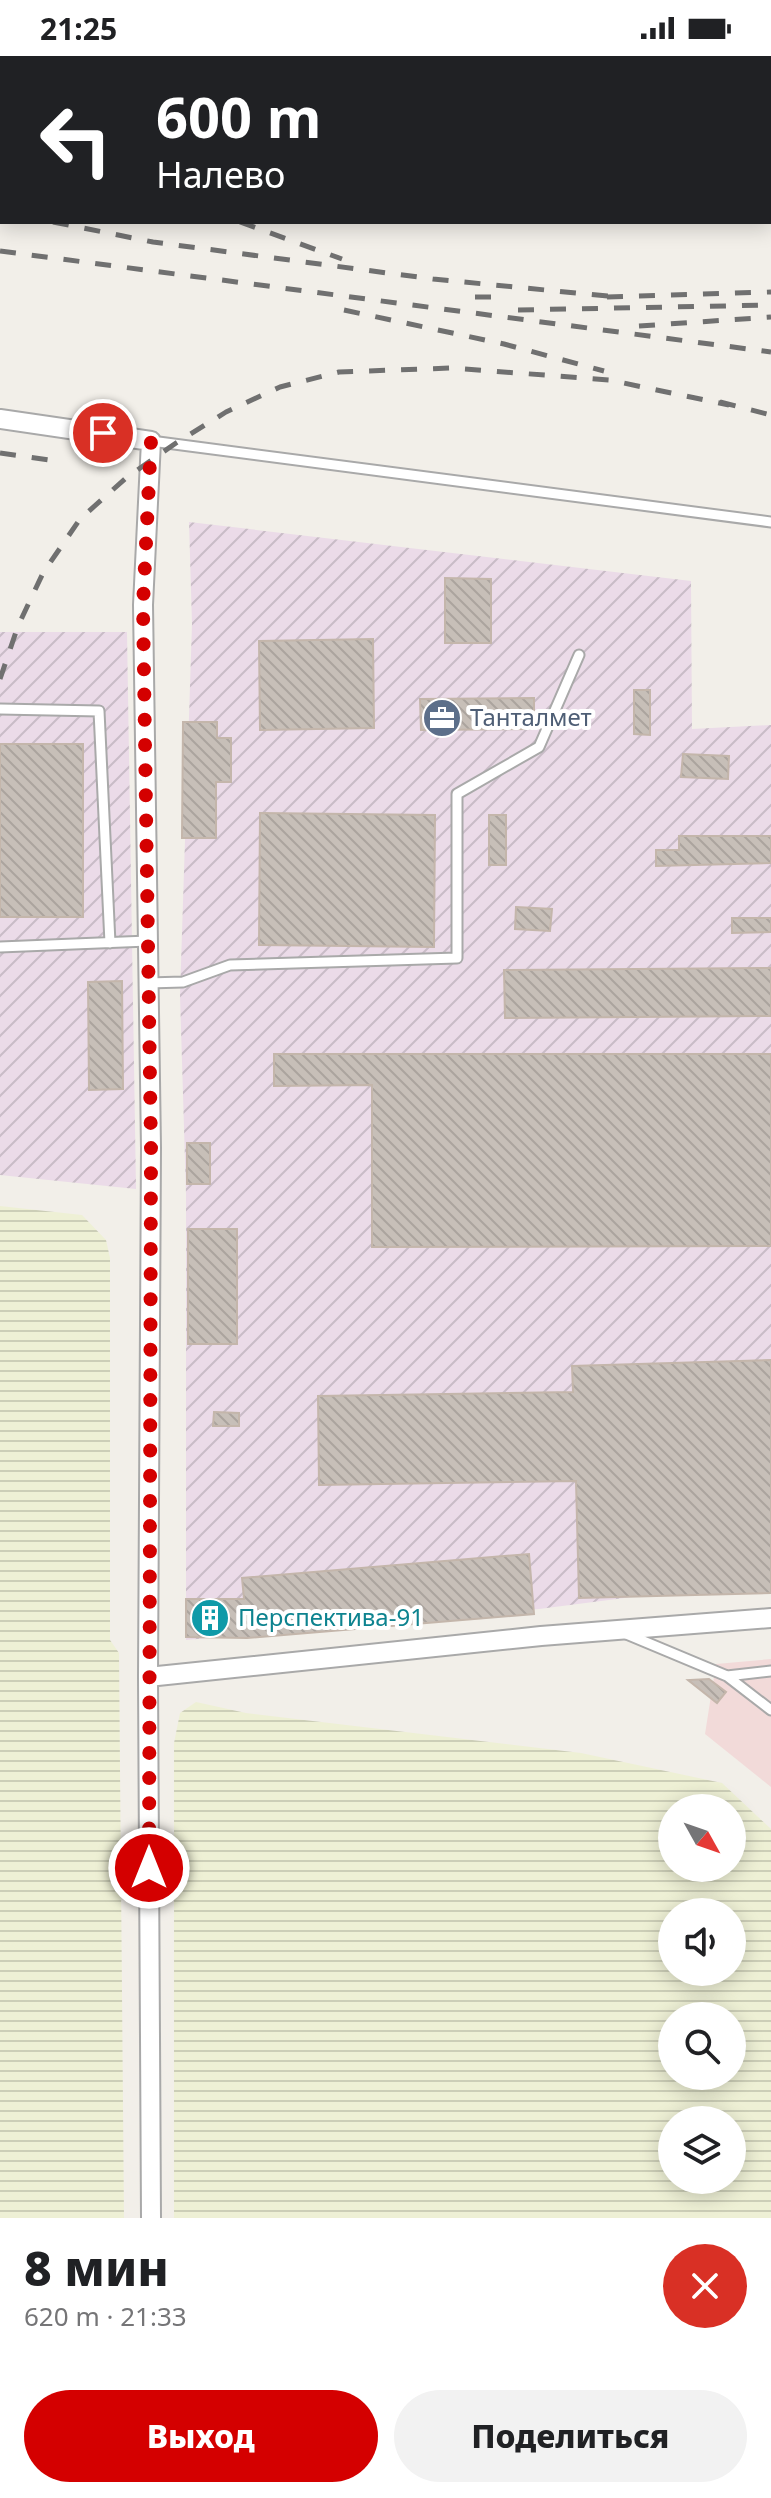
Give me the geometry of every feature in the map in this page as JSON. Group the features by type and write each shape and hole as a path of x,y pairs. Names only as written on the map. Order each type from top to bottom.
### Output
{"street":[{"path":"0,419 151,441 143,605 148,941 151,2218"},
{"path":"148,1677 617,1630 771,1618"}],"lane":[{"path":"151,441 771,522"},
{"path":"148,983 183,982 230,965 457,958 457,794 539,747 579,655"},
{"path":"0,709 99,711 110,943"},
{"path":"0,947 148,941"},
{"path":"617,1630 727,1676 771,1710"},
{"path":"727,1676 771,1671"}],"shaded area":[{"path":"189,522 691,581 692,729 771,725 771,1579 539,1609 186,1640 186,1194 180,995 192,624"},
{"path":"0,632 127,632 136,1189 0,1175"},
{"path":"771,1659 771,1787 705,1734 716,1664"}],"green space":[{"path":"0,1206 82,1215 106,1240 110,1258 110,1640 119,1653 124,2218 0,2218"},
{"path":"196,1702 246,1713 581,1753 722,1783 734,1794 658,1794 658,1882 746,1882 746,1806 771,1829 771,2218 174,2218 174,1743 180,1713"}],"building":[{"path":"445,578 491,579 491,643 445,643"},
{"path":"373,639 374,728 260,730 259,641"},
{"path":"634,690 650,690 650,735 634,734"},
{"path":"534,698 534,729 421,730 420,699"},
{"path":"183,722 217,722 217,738 231,738 231,782 216,782 216,838 182,838"},
{"path":"0,744 83,744 83,917 0,917"},
{"path":"683,754 729,756 728,779 681,777"},
{"path":"260,813 435,815 434,947 259,945"},
{"path":"489,815 506,815 506,865 489,865"},
{"path":"679,836 771,836 771,863 656,866 656,850 679,850"},
{"path":"516,907 552,909 550,931 515,929"},
{"path":"732,918 771,918 771,932 732,933"},
{"path":"771,968 771,1016 505,1018 504,970"},
{"path":"122,981 123,1089 89,1090 88,982"},
{"path":"274,1054 771,1054 771,1246 372,1247 372,1085 274,1086"},
{"path":"187,1143 210,1143 210,1184 187,1184"},
{"path":"188,1229 237,1229 237,1344 188,1344"},
{"path":"771,1360 771,1593 579,1598 576,1481 319,1485 318,1396 573,1392 572,1366"},
{"path":"214,1412 239,1413 239,1426 213,1426"},
{"path":"529,1554 534,1614 247,1638 186,1637 186,1599 244,1599 242,1578"},
{"path":"709,1679 726,1692 717,1703 688,1680"}],"railway":[{"path":"63,224 153,242 433,279 617,297"},
{"path":"246,224 342,259"},
{"path":"0,251 771,352"},
{"path":"607,297 771,292"},
{"path":"475,297 503,297"},
{"path":"518,310 771,305"},
{"path":"344,310 504,344 604,371"},
{"path":"639,326 771,317"},
{"path":"0,679 18,626 43,573 80,519 126,478 176,443 226,412 280,387 339,372 452,368 609,380 729,405"},
{"path":"720,402 771,415"},
{"path":"0,453 50,460"}],"place":[{"name":"Танталмет","path":"442,718"},
{"name":"Перспектива-91","path":"210,1618"}],"route":[{"path":"103,433 151,441 143,605 151,1148 149,1868"}]}
